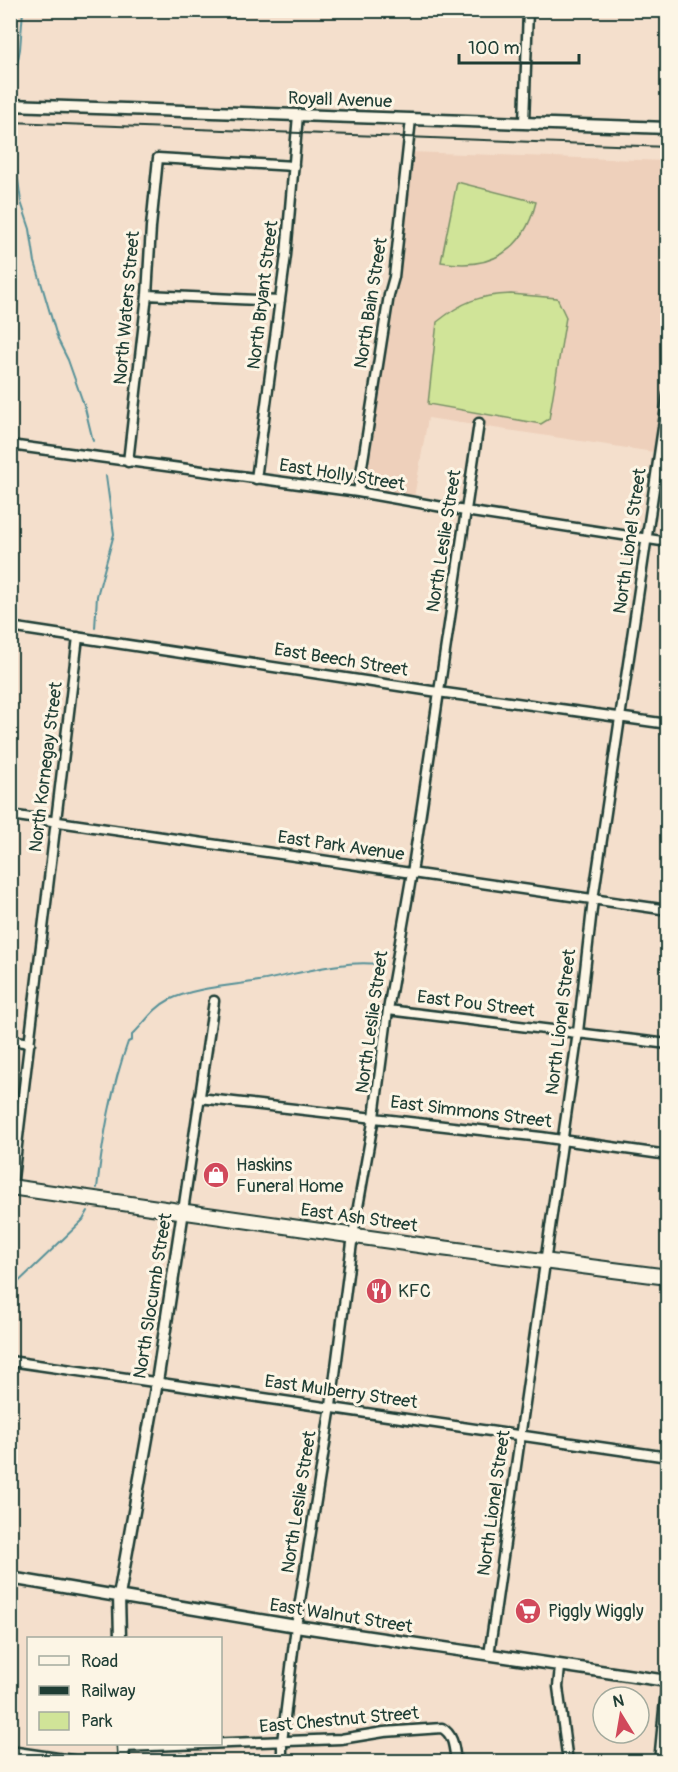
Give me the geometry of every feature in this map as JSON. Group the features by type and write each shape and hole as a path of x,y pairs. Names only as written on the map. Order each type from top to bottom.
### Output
{"main road":[{"name":"East Ash Street","path":"11,1187 352,1236 668,1277"}],"street":[{"path":"524,122 528,10"},
{"name":"Royall Avenue","path":"10,105 668,128"},
{"name":"North Bryant Street","path":"256,479 280,301 298,115"},
{"name":"North Bain Street","path":"358,492 388,295 394,277 411,119"},
{"name":"North Waters Street","path":"128,462 147,295 158,158 294,166"},
{"path":"147,295 280,301"},
{"name":"North Lionel Street","path":"489,1655 578,1032 592,900 668,394"},
{"name":"North Leslie Street","path":"282,1761 282,1742 296,1626 331,1406 352,1236 375,1117 388,1010 412,873 479,423"},
{"name":"East Holly Street","path":"10,445 358,492 465,512 668,542"},
{"name":"East Beech Street","path":"10,627 438,692 668,724"},
{"name":"North Kornegay Street","path":"11,1187 78,637"},
{"name":"East Park Avenue","path":"10,815 668,910"},
{"name":"North Slocumb Street","path":"120,1637 119,1596 157,1382 214,1001"},
{"name":"East Pou Street","path":"388,1010 668,1044"},
{"path":"10,1040 30,1043"},
{"name":"East Simmons Street","path":"199,1098 562,1139 668,1155"},
{"name":"East Mulberry Street","path":"10,1361 331,1406 668,1457"},
{"name":"East Walnut Street","path":"10,1578 296,1626 560,1667 667,1681"},
{"path":"560,1667 558,1688 568,1761"},
{"path":"660,1761 667,1681"},
{"name":"East Chestnut Street","path":"222,1743 341,1739 384,1732 442,1728 449,1732 452,1739 456,1761"},
{"path":"123,1745 124,1761"},
{"path":"10,1751 85,1761"}],"shaded area":[{"path":"409,152 667,161 667,454 428,418 413,503 358,492"}],"green space":[{"path":"457,182 536,202 523,233 514,245 489,260 459,264 441,262"},
{"path":"511,294 557,298 566,317 549,419 541,424 428,404 437,322 471,301 489,296"}],"waterway":[{"path":"11,95 20,49 23,10"},
{"path":"10,145 15,157 21,202 30,229 35,262 58,340 68,360 85,408 93,441"},
{"path":"95,628 97,596 114,534 106,476"},
{"path":"97,1188 108,1114 128,1042 158,1007 179,996 202,990 333,966 378,964"},
{"path":"10,1290 83,1220 88,1211"}],"railway":[{"path":"10,122 668,147"}],"place":[{"name":"Haskins Funeral Home","path":"216,1175"},
{"name":"KFC","path":"379,1291"},
{"name":"Piggly Wiggly","path":"528,1611"}]}
